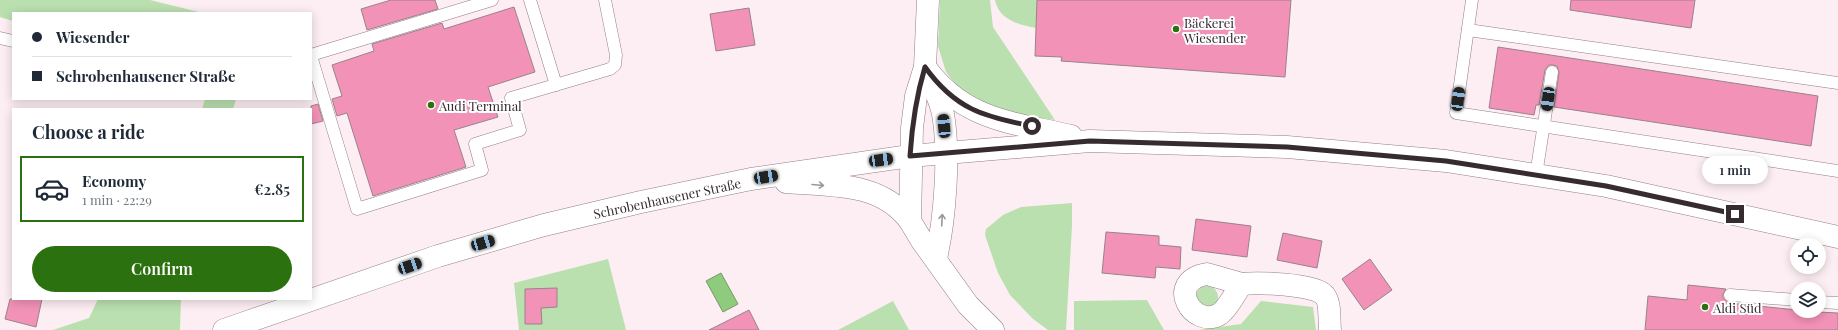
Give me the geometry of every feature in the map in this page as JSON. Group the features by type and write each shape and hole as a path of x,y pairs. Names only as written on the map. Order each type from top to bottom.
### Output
{"main road":[{"path":"910,221 910,156 912,128 916,96 925,67 928,0"},
{"path":"925,67 937,83 950,96 968,108 981,114 1090,141"},
{"path":"925,67 942,113 946,153 941,235 936,258"},
{"name":"Schrobenhausener Straße","path":"312,300 438,256 536,228 641,202 751,179 910,156 1090,141 1303,148 1446,161 1606,186 1838,237"},
{"path":"751,179 853,188 878,194 890,201 902,210 922,241 936,258 968,304 993,330"},
{"path":"1242,284 1256,282 1316,290 1324,294 1327,302 1330,330"},
{"name":"Schrobenhausener Straße","path":"224,330 311,300"}],"lane":[{"path":"312,55 492,0"},
{"path":"530,0 556,85"},
{"path":"312,58 357,209 482,170 475,144 520,130 511,98 610,69 615,65 616,55 605,0"},
{"path":"1472,0 1456,113 1838,171"},
{"path":"1468,30 1838,83"},
{"path":"0,38 12,41"},
{"path":"1536,175 1552,72"},
{"path":"1730,295 1790,299"},
{"path":"1826,303 1838,304"}],"shaded area":[{"path":"0,0 150,0 199,12 12,12 12,21 0,17"},
{"path":"940,0 990,0 993,27 1055,120 1005,113 961,92 946,72 938,46"},
{"path":"995,0 1037,0 1036,28 1017,23 1005,17 997,7"},
{"path":"205,100 236,100 233,108 202,108"},
{"path":"1072,203 1066,330 1048,330 1033,319 1010,295 998,273 985,235 986,229 1003,215 1021,207"},
{"path":"608,259 626,330 519,330 514,283"},
{"path":"721,273 738,304 723,312 706,281"},
{"path":"1207,286 1215,289 1218,297 1215,305 1207,308 1199,305 1196,297 1199,289"},
{"path":"98,300 181,300 180,330 53,330 89,318"},
{"path":"1147,300 1164,330 1074,330 1074,301"},
{"path":"893,301 909,330 838,330"},
{"path":"1261,301 1313,307 1316,330 1198,330 1241,324"}],"building":[{"path":"391,0 435,0 438,9 367,30 361,9"},
{"name":"Bäckerei Wiesender","path":"1037,0 1291,0 1285,77 1061,61 1062,57 1035,56"},
{"path":"1571,0 1695,0 1691,28 1570,10"},
{"path":"514,7 535,72 488,87 498,117 454,130 466,167 373,196 347,113 337,116 332,99 342,96 332,65 374,51 372,44 442,23 444,29"},
{"path":"749,8 755,45 716,51 710,14"},
{"path":"1498,47 1818,96 1811,146 1554,107 1559,73 1557,66 1553,65 1549,65 1545,70 1539,105 1536,105 1534,115 1489,108"},
{"path":"318,104 323,121 312,124 311,106"},
{"path":"1196,219 1251,226 1247,257 1192,250"},
{"path":"1106,232 1159,236 1159,245 1181,247 1180,269 1156,267 1155,278 1102,273"},
{"path":"1283,233 1322,241 1317,268 1277,260"},
{"path":"1370,259 1392,290 1364,310 1342,279"},
{"name":"Aldi Süd","path":"1688,285 1726,289 1723,294 1723,298 1729,303 1790,309 1790,318 1826,318 1826,312 1838,313 1838,330 1645,330 1648,296 1687,300"},
{"path":"557,288 557,307 541,308 542,324 525,324 525,289"},
{"path":"10,299 42,300 36,327 5,319"},
{"path":"749,310 759,330 709,330"}],"place":[{"name":"Bäckerei Wiesender","path":"1176,29"},
{"name":"Audi Terminal","path":"431,105"},
{"name":"Aldi Süd","path":"1705,307"}],"route":[{"path":"1032,126 988,117 968,108 950,96 937,83 925,67 916,96 910,156 1090,141 1123,140 1287,147 1446,161 1606,186 1735,214"}]}
